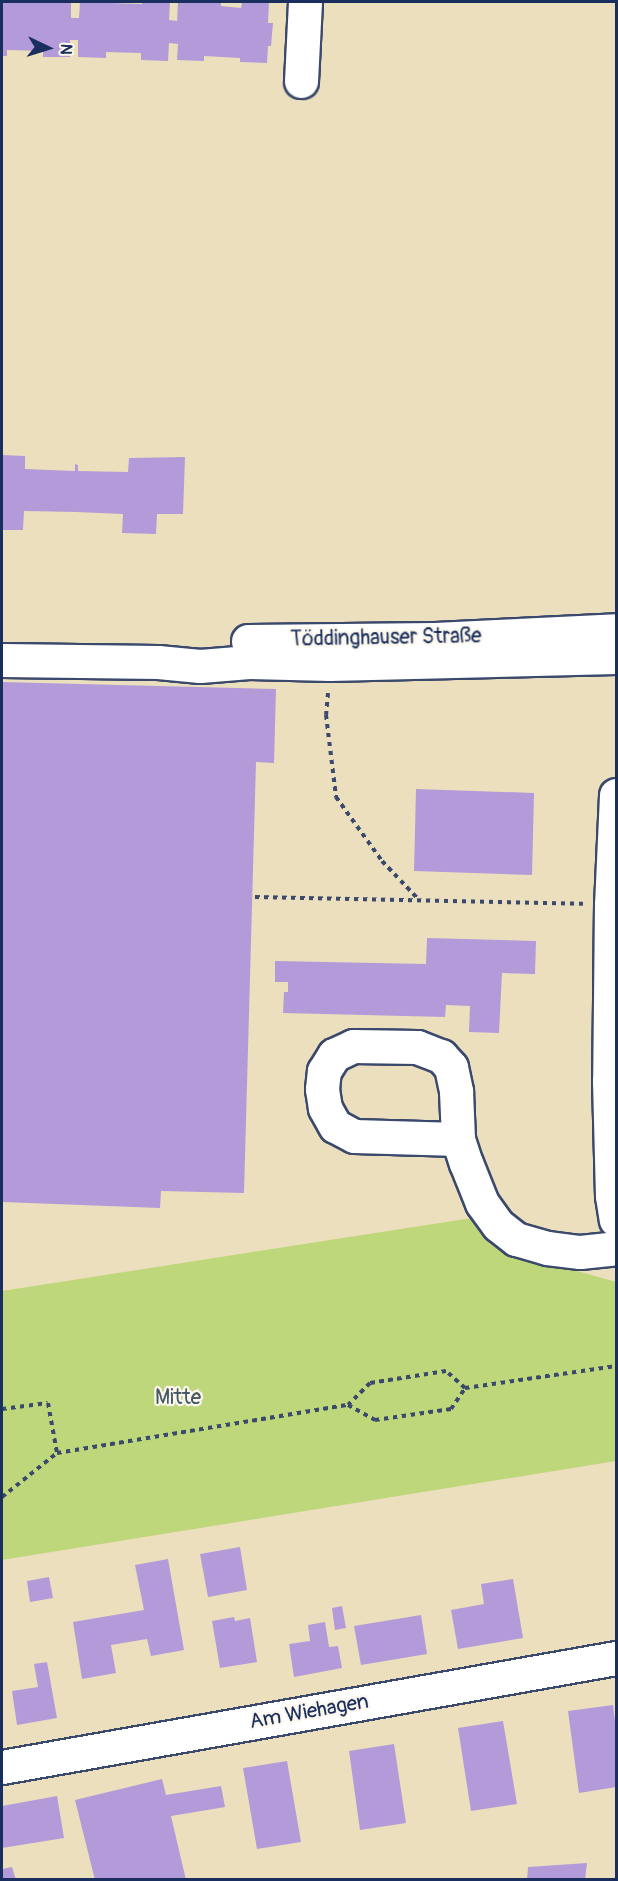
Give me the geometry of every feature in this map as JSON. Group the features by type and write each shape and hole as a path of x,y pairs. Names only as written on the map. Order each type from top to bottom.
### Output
{"street":[{"path":"301,81 305,2"},
{"name":"Töddinghauser Straße","path":"158,662 242,642 435,639 616,630"},
{"name":"Töddinghauser Straße","path":"2,660 158,662 200,666 249,662 330,664 616,657"},
{"path":"616,795 611,904 609,1081 612,1196 616,1220"},
{"path":"458,1139 483,1203 498,1225 516,1239 547,1248 580,1252 616,1248"},
{"name":"Am Wiehagen","path":"2,1767 616,1658"}],"path":[{"path":"330,664 326,715 336,797 382,861 418,899"},
{"path":"255,897 611,904"},
{"path":"348,1405 375,1420 418,1414 451,1409 465,1388 616,1366"},
{"path":"2,1497 57,1453 348,1405 370,1383 446,1371 465,1388"},
{"path":"2,1409 48,1403 57,1453"}],"green space":[{"name":"Mitte","path":"472,1218 507,1251 616,1282 616,1461 2,1560 2,1291"}],"building":[{"path":"2,2 71,2 71,18 79,18 80,2 142,4 142,2 170,2 169,20 177,21 178,2 221,3 221,6 241,8 242,2 269,2 268,23 273,23 271,46 268,46 267,63 240,62 240,58 204,56 204,61 177,60 178,44 169,43 168,61 141,60 141,53 106,52 106,58 78,57 78,40 70,40 70,57 43,57 43,51 7,50 7,56 2,56"},
{"path":"2,455 25,456 25,469 75,471 75,464 78,465 78,471 128,472 129,458 185,457 183,514 157,514 156,534 122,533 123,514 76,512 24,511 23,530 2,530"},
{"path":"2,682 276,689 274,763 256,762 244,1193 161,1191 160,1208 2,1202"},
{"path":"416,789 534,793 532,875 414,871"},
{"path":"427,938 536,941 535,974 502,973 499,1033 469,1032 470,1006 446,1005 445,1017 283,1013 284,992 288,992 288,982 275,982 275,961 426,964"},
{"path":"240,1547 247,1590 208,1597 200,1554"},
{"path":"168,1559 184,1650 151,1656 147,1639 111,1645 116,1673 82,1679 73,1622 144,1610 135,1565"},
{"path":"49,1577 53,1598 30,1602 27,1581"},
{"path":"513,1579 523,1638 458,1649 451,1610 484,1604 481,1584"},
{"path":"342,1606 346,1628 335,1630 332,1608"},
{"path":"421,1615 427,1654 361,1665 354,1626"},
{"path":"234,1617 235,1621 250,1618 257,1662 220,1668 212,1621"},
{"path":"325,1622 329,1647 338,1646 342,1668 294,1677 289,1644 310,1641 308,1625"},
{"path":"47,1662 57,1718 17,1725 12,1691 38,1687 34,1664"},
{"path":"613,1705 616,1730 616,1787 579,1793 568,1711"},
{"path":"503,1721 517,1804 471,1811 458,1728"},
{"path":"394,1744 406,1823 360,1830 349,1751"},
{"path":"287,1761 301,1842 257,1849 243,1768"},
{"path":"162,1779 166,1795 221,1786 225,1807 171,1816 186,1880 95,1880 75,1800"},
{"path":"57,1796 64,1838 2,1848 2,1806"},
{"path":"587,1863 585,1880 527,1880 528,1867"},
{"path":"12,1867 16,1880 2,1880 2,1869"}]}
